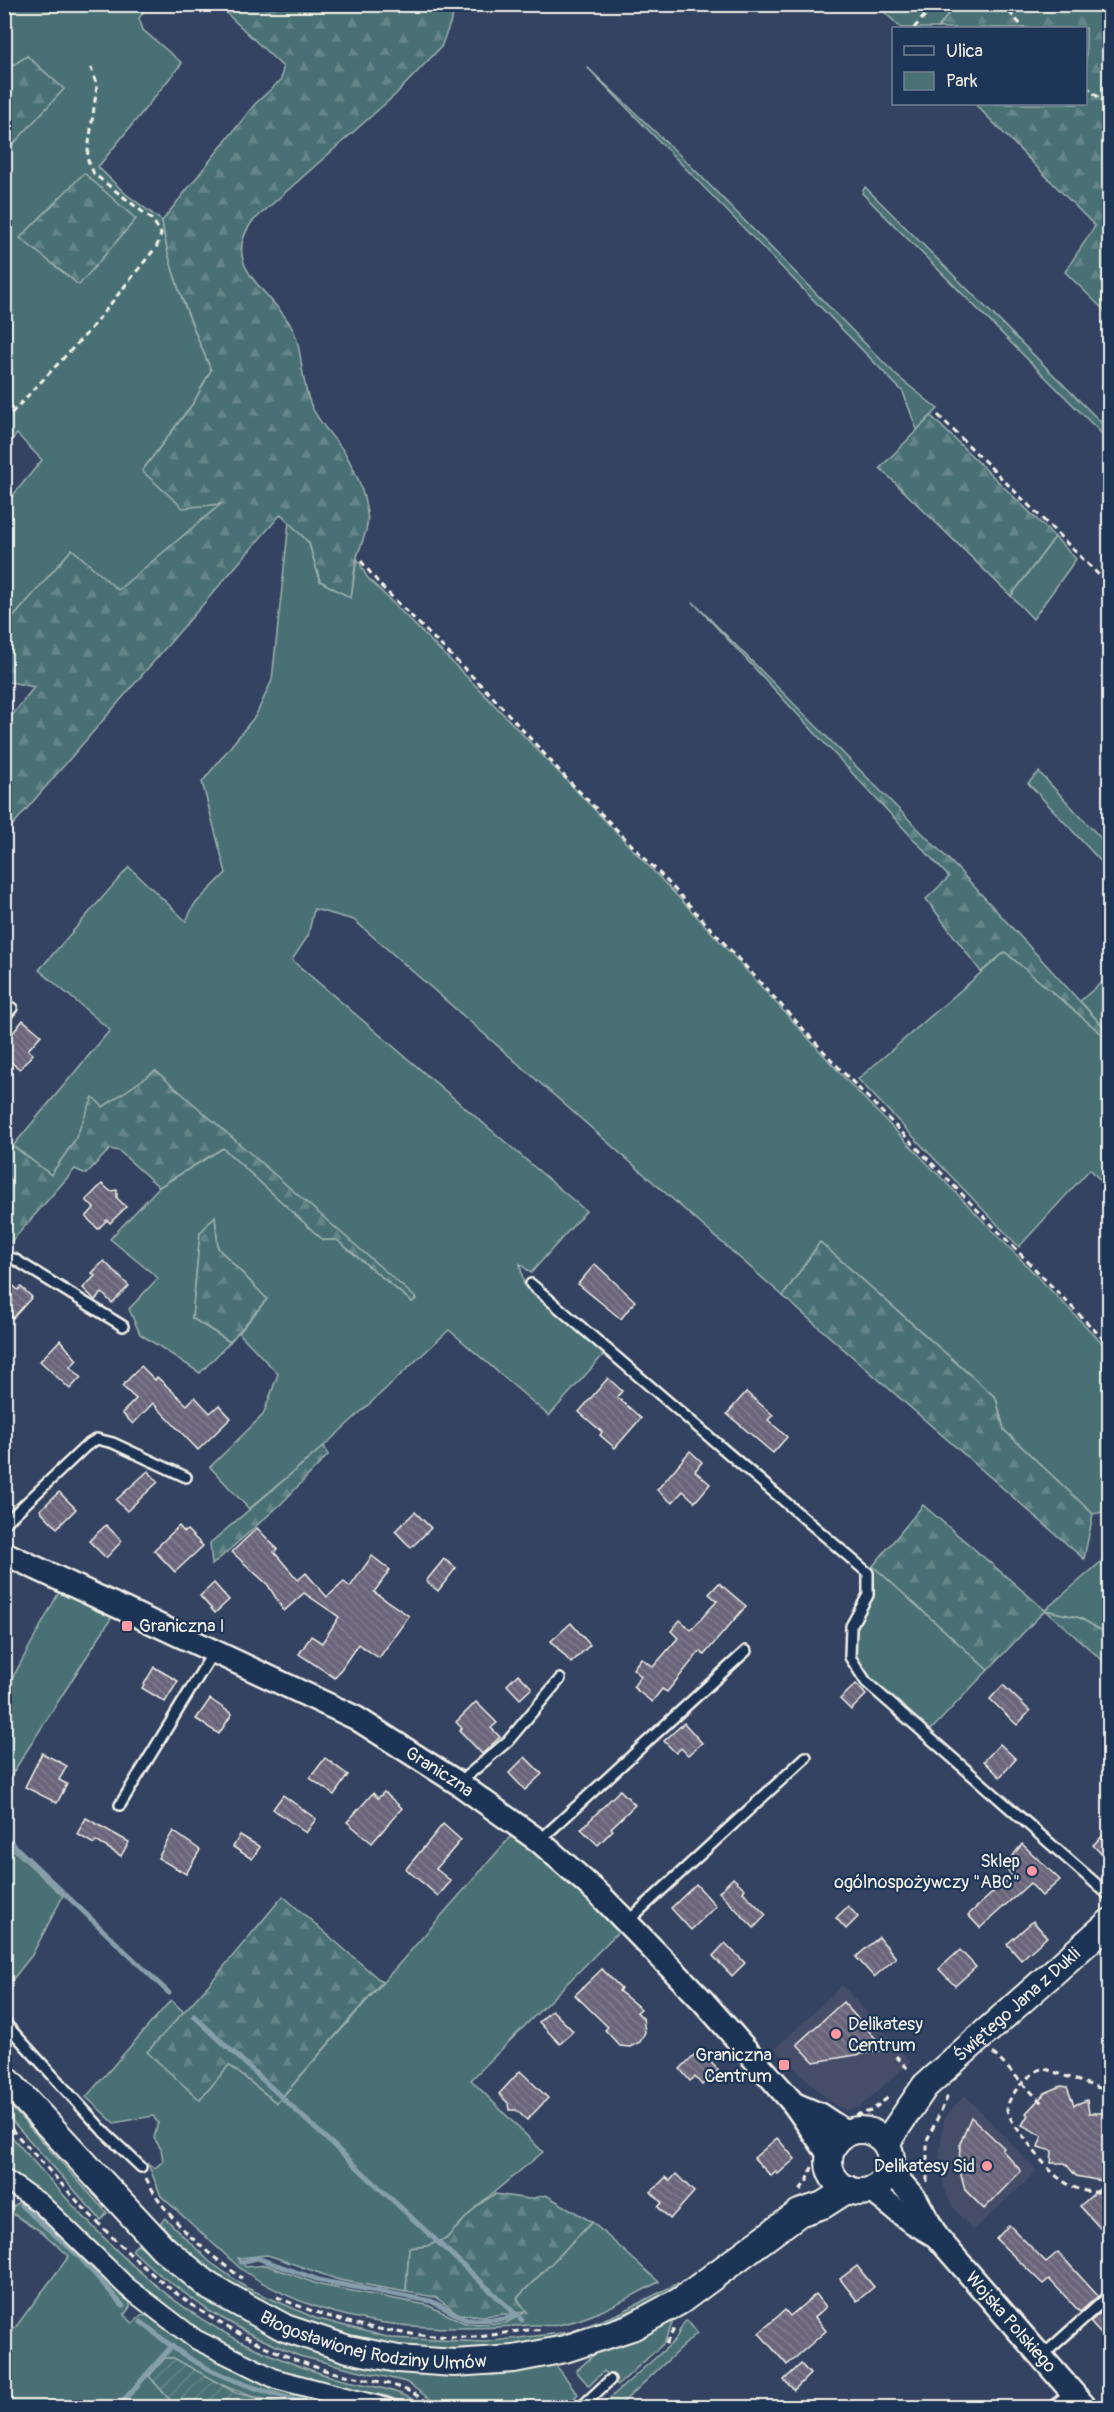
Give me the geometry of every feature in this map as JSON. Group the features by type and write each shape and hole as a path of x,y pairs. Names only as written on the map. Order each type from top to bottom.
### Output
{"main road":[{"name":"Świętego Jana z Dukli","path":"831,2175 837,2140 862,2130 929,2086 1110,1922"},
{"name":"Błogosławionej Rodziny Ulmów","path":"4,2077 143,2228 203,2282 285,2328 326,2343 390,2358 454,2363 514,2359 565,2349 632,2327 680,2301 796,2204 823,2205 831,2175"},
{"path":"831,2175 883,2182 890,2170 890,2152 862,2130"}],"street":[{"name":"Graniczna","path":"4,1553 356,1718 458,1783 539,1841 627,1923 703,2001 794,2104 831,2175"},
{"name":"Graniczna","path":"794,2104 862,2130"},
{"name":"Wojska Polskiego","path":"890,2170 917,2201 937,2237 1079,2399"},
{"name":"Wojska Polskiego","path":"831,2175 937,2237"},
{"path":"4,2179 54,2215 146,2302 210,2348 284,2382 387,2408"}],"lane":[{"path":"4,1017 12,1008"},
{"path":"4,1258 14,1259 123,1326"},
{"path":"531,1284 868,1573 868,1595 851,1626 850,1657 866,1682 1110,1896"},
{"path":"4,1524 86,1446 97,1439 113,1443 186,1477"},
{"path":"539,1841 746,1651"},
{"path":"120,1805 214,1652"},
{"path":"458,1783 508,1741 560,1679"},
{"path":"627,1923 806,1757"},
{"path":"4,2022 98,2125 141,2167"},
{"path":"1042,2356 1110,2295"},
{"path":"580,2408 610,2380"},
{"path":"1051,2408 1079,2399"}],"path":[{"path":"915,27 935,4"},
{"path":"1002,4 1023,27"},
{"path":"4,421 88,332 157,246 161,234 153,220 94,174 87,158 98,86 91,68"},
{"path":"1087,87 1110,108"},
{"path":"938,415 1110,586"},
{"path":"361,561 374,578 482,686 567,779 667,881 839,1068 1110,1346"},
{"path":"990,2050 1042,2103"},
{"path":"896,2056 929,2086 925,2166 928,2188"},
{"path":"1110,2092 1046,2068 1039,2069 1008,2101 1007,2110 1046,2168 1059,2180 1076,2189 1092,2192 1110,2191"},
{"path":"862,2130 871,2111 896,2091"},
{"path":"141,2167 158,2202 168,2213 200,2244 247,2281"},
{"path":"796,2204 831,2175"},
{"path":"276,2297 357,2326 412,2335 484,2336 555,2330"},
{"path":"666,2344 678,2322"}],"shaded area":[{"path":"842,1985 911,2062 858,2108 847,2110 836,2106 825,2097 775,2049"},
{"path":"965,2095 1037,2171 973,2231 952,2206 944,2187 939,2160 944,2118"}],"green space":[{"path":"956,4 1109,5 1109,315 1065,272 1095,226 976,105 1087,105 1087,27 939,27"},
{"path":"5,5 148,5 139,18 143,30 182,63 98,167 126,194 162,221 175,278 211,370 194,402 142,471 222,503 118,591 72,549 12,619 5,615 5,505 42,460 17,434 5,448 4,153 63,89 27,56 5,71"},
{"path":"228,5 457,5 441,47 395,95 252,222 243,239 242,254 246,268 254,281 277,306 295,334 305,388 314,412 345,453 362,490 368,518 357,557 351,598 320,581 309,543 281,514 5,834 5,725 34,687 5,681 5,615 12,619 72,549 118,590 221,504 183,508 142,471 194,402 211,370 175,278 162,221 255,104 281,80 283,67 224,11"},
{"path":"877,5 956,5 939,27 900,27"},
{"path":"27,56 64,89 5,153 5,71"},
{"path":"587,67 686,161 897,376 938,409 917,430 903,392"},
{"path":"84,173 136,219 79,285 20,238"},
{"path":"865,187 1109,430 1109,441 862,193"},
{"path":"931,416 1055,537 1011,596 880,468"},
{"path":"289,522 309,543 320,581 351,597 357,558 367,577 483,693 703,923 851,1085 1109,1350 1109,1511 1093,1514 1004,1430 996,1398 820,1242 783,1296 354,920 314,909 308,936 292,960 586,1211 531,1273 520,1264 524,1285 604,1354 549,1416 449,1330 324,1446 249,1509 210,1467 263,1415 278,1374 239,1333 267,1299 218,1248 215,1217 200,1233 192,1318 230,1342 200,1373 140,1334 129,1309 158,1278 110,1239 159,1187 223,1148 323,1240 337,1240 412,1302 416,1299 156,1072 103,1107 93,1098 75,1140 51,1175 13,1146 110,1030 39,970 129,867 186,921 194,905 226,873 202,782 256,715 272,680"},
{"path":"1055,537 1076,559 1033,619 1011,596"},
{"path":"693,602 958,869 1109,1033 1109,1040 1005,952 981,972 926,899 949,877"},
{"path":"1039,772 1109,847 1109,870 1028,783"},
{"path":"1005,952 1109,1040 1109,1190 1090,1169 1019,1247 858,1079"},
{"path":"1109,976 1109,1033 1080,1001"},
{"path":"155,1071 416,1298 412,1302 337,1240 323,1240 223,1148 159,1187 119,1151 110,1149 86,1174 75,1169 5,1249 5,1156 13,1146 51,1175 75,1140 93,1097 103,1107"},
{"path":"215,1216 218,1248 267,1299 230,1342 192,1318 200,1233"},
{"path":"820,1242 996,1398 1004,1430 1093,1514 1084,1559 783,1296"},
{"path":"324,1446 328,1455 281,1504 212,1565 210,1543"},
{"path":"923,1505 1045,1610 988,1670 873,1566"},
{"path":"1102,1561 1109,1569 1109,1635 1080,1618 1045,1610"},
{"path":"873,1566 988,1670 929,1732 866,1673 854,1653 857,1629 872,1597 871,1569"},
{"path":"59,1592 112,1617 5,1785 5,1692"},
{"path":"1045,1610 1080,1618 1109,1635 1109,1666"},
{"path":"513,1834 572,1882 621,1929 471,2080 543,2152 477,2206 446,2239 427,2246 409,2248 406,2292 339,2280 268,2255 238,2258 246,2267 266,2265 320,2285 427,2305 467,2324 506,2323 526,2312 517,2298 592,2222 659,2282 584,2318 555,2326 456,2328 418,2327 344,2315 309,2304 274,2289 241,2269 161,2196 148,2164 155,2168 163,2161 161,2149 154,2138 158,2123 153,2116 114,2123 86,2097 171,2000 184,2012 148,2052 200,2100 229,2065 277,2103"},
{"path":"5,1842 63,1896 32,1955 5,1989"},
{"path":"283,1896 382,1982 277,2103 229,2065 200,2100 147,2052 211,1982"},
{"path":"4,2099 107,2213 101,2220 5,2113"},
{"path":"4,2128 118,2252 182,2306 217,2329 275,2357 336,2378 393,2391 425,2407 415,2407 387,2396 298,2379 211,2340 129,2278 53,2203 33,2187 5,2171"},
{"path":"495,2194 529,2199 546,2195 592,2222 517,2298 527,2312 483,2316 459,2314 435,2297 406,2292 409,2248 427,2246 446,2239 477,2206"},
{"path":"21,2200 130,2301 130,2307 124,2315 133,2323 142,2315 153,2317 233,2367 275,2385 322,2400 325,2407 265,2400 209,2379 174,2358 165,2358 149,2376 176,2407 5,2407 5,2341 69,2256 42,2232 5,2209 4,2202 13,2207"},
{"path":"165,2218 210,2262 247,2288 315,2318 391,2338 484,2342 570,2332 618,2314 678,2283 680,2286 606,2321 568,2334 530,2343 491,2349 411,2348 330,2334 273,2310 216,2277 201,2265 160,2223"},
{"path":"138,2244 205,2298 284,2340 412,2372 416,2375 493,2375 555,2364 578,2394 565,2407 441,2407 406,2382 299,2356 252,2335 209,2311 156,2272 132,2250"},
{"path":"674,2319 664,2343 618,2385 604,2371 589,2386 576,2371 596,2353 636,2338"},
{"path":"687,2320 697,2333 618,2407 600,2407 672,2343"},
{"path":"165,2358 174,2358 236,2393 295,2407 176,2407 149,2376"}],"building":[{"path":"23,1020 41,1035 28,1050 33,1054 20,1069 4,1057 4,1044"},
{"path":"102,1184 110,1191 117,1190 117,1198 126,1207 110,1223 107,1220 98,1229 86,1217 94,1208 86,1200"},
{"path":"104,1261 129,1286 112,1303 102,1293 95,1300 83,1288 95,1276 92,1273"},
{"path":"595,1264 635,1301 621,1319 578,1284"},
{"path":"4,1277 18,1290 21,1287 32,1297 13,1318 4,1311"},
{"path":"60,1340 77,1360 70,1367 81,1377 70,1389 40,1361"},
{"path":"141,1366 155,1380 157,1377 187,1405 195,1397 210,1413 219,1405 231,1418 198,1450 153,1403 133,1424 122,1413 136,1399 122,1386"},
{"path":"608,1378 622,1391 617,1397 641,1418 615,1448 600,1435 602,1432 579,1412"},
{"path":"746,1392 773,1415 768,1420 787,1437 773,1453 727,1414"},
{"path":"690,1451 702,1462 695,1471 710,1484 695,1502 683,1491 672,1503 657,1490"},
{"path":"148,1471 158,1482 127,1511 116,1500"},
{"path":"59,1492 76,1509 57,1528 40,1510"},
{"path":"415,1512 431,1528 411,1548 395,1531"},
{"path":"106,1525 122,1541 106,1558 89,1541"},
{"path":"179,1526 184,1532 187,1530 203,1546 175,1572 154,1550"},
{"path":"257,1528 277,1549 274,1552 298,1580 306,1573 327,1597 344,1582 350,1587 372,1556 390,1570 374,1592 409,1616 379,1658 358,1644 335,1678 299,1654 311,1636 322,1643 339,1617 304,1593 284,1611 268,1585 232,1552"},
{"path":"444,1559 456,1568 438,1591 426,1581"},
{"path":"214,1583 229,1600 215,1613 200,1596"},
{"path":"719,1583 746,1606 704,1655 700,1651 667,1692 662,1689 652,1702 633,1687 641,1676 633,1669 641,1658 653,1667 678,1638 671,1631 680,1620 691,1630 717,1601 709,1594"},
{"path":"571,1623 590,1645 571,1663 551,1641"},
{"path":"154,1667 178,1681 165,1702 142,1688"},
{"path":"518,1674 532,1688 520,1699 507,1685"},
{"path":"856,1684 866,1695 851,1710 840,1699"},
{"path":"1003,1685 1030,1711 1017,1725 990,1699"},
{"path":"210,1699 232,1714 219,1734 196,1719"},
{"path":"476,1702 497,1723 491,1728 500,1737 482,1754 460,1731 462,1728 456,1722"},
{"path":"684,1723 702,1743 688,1755 681,1748 676,1753 664,1741"},
{"path":"1000,1744 1016,1759 1000,1777 984,1761"},
{"path":"42,1753 67,1766 59,1780 67,1784 57,1803 25,1787"},
{"path":"525,1757 542,1774 525,1790 509,1773"},
{"path":"325,1758 348,1775 334,1795 310,1778"},
{"path":"620,1790 635,1805 611,1828 613,1830 598,1845 581,1829"},
{"path":"384,1792 402,1808 372,1843 347,1822 373,1793 378,1798"},
{"path":"283,1795 316,1819 306,1833 273,1809"},
{"path":"86,1818 129,1842 121,1856 96,1841 94,1844 77,1834"},
{"path":"443,1824 461,1840 436,1869 451,1881 438,1896 406,1869"},
{"path":"1110,1829 1110,1863 1093,1845"},
{"path":"173,1831 200,1850 186,1874 158,1858"},
{"path":"240,1835 260,1847 252,1859 233,1847"},
{"path":"1022,1844 1060,1880 1042,1896 1030,1883 980,1928 968,1915 1012,1875 1004,1867"},
{"path":"733,1878 745,1889 743,1892 766,1915 754,1928 719,1892"},
{"path":"696,1884 716,1906 691,1930 671,1908"},
{"path":"848,1906 858,1917 846,1929 836,1918"},
{"path":"1033,1921 1047,1937 1021,1960 1007,1944"},
{"path":"879,1937 896,1958 874,1977 856,1957"},
{"path":"725,1943 745,1963 732,1976 713,1956"},
{"path":"960,1950 976,1967 955,1986 939,1969"},
{"path":"602,1969 621,1988 619,1991 641,2009 637,2012 643,2018 645,2032 640,2042 630,2047 620,2046 605,2030 608,2027 575,1995"},
{"path":"843,2002 886,2050 814,2062 797,2044"},
{"path":"552,2010 573,2031 560,2044 539,2022"},
{"path":"699,2050 718,2070 702,2085 695,2077 690,2081 680,2069"},
{"path":"520,2071 548,2098 527,2120 516,2110 509,2110 508,2103 499,2094"},
{"path":"1061,2086 1067,2087 1074,2105 1087,2100 1089,2113 1110,2113 1110,2220 1100,2228 1080,2206 1107,2182 1076,2176 1065,2163 1051,2163 1052,2151 1038,2147 1042,2136 1022,2125 1028,2115 1026,2113 1045,2093"},
{"name":"Delikatesy Sid","path":"971,2117 1004,2148 1002,2150 1021,2171 984,2209 965,2190 959,2168 960,2143"},
{"path":"777,2138 795,2159 778,2174 776,2172 771,2176 754,2158"},
{"path":"676,2174 694,2192 670,2219 658,2207 662,2203 651,2192 666,2177 670,2181"},
{"path":"1009,2225 1046,2262 1058,2252 1098,2296 1080,2312 1049,2279 1043,2284 996,2239"},
{"path":"857,2266 874,2287 857,2301 840,2279"},
{"path":"816,2294 826,2307 815,2317 826,2331 787,2365 759,2333 785,2310 790,2316"},
{"path":"1108,2306 1110,2308 1110,2344 1090,2322"},
{"path":"801,2364 810,2374 794,2390 784,2380"}],"waterway":[{"path":"4,1836 169,1993"},
{"path":"194,2016 522,2320"},
{"path":"21,2205 78,2255 123,2306"},
{"path":"241,2262 257,2258 322,2281 431,2301 467,2320 506,2319 516,2314"},
{"path":"141,2322 178,2351 211,2370 265,2391 320,2407"},
{"path":"117,2408 172,2346"}],"place":[{"name":"Graniczna I","path":"127,1626"},
{"name":"Sklep ogólnospożywczy \"ABC\"","path":"1032,1871"},
{"name":"Delikatesy Centrum","path":"836,2034"},
{"name":"Graniczna Centrum","path":"784,2065"},
{"name":"Delikatesy Sid","path":"987,2166"}]}
